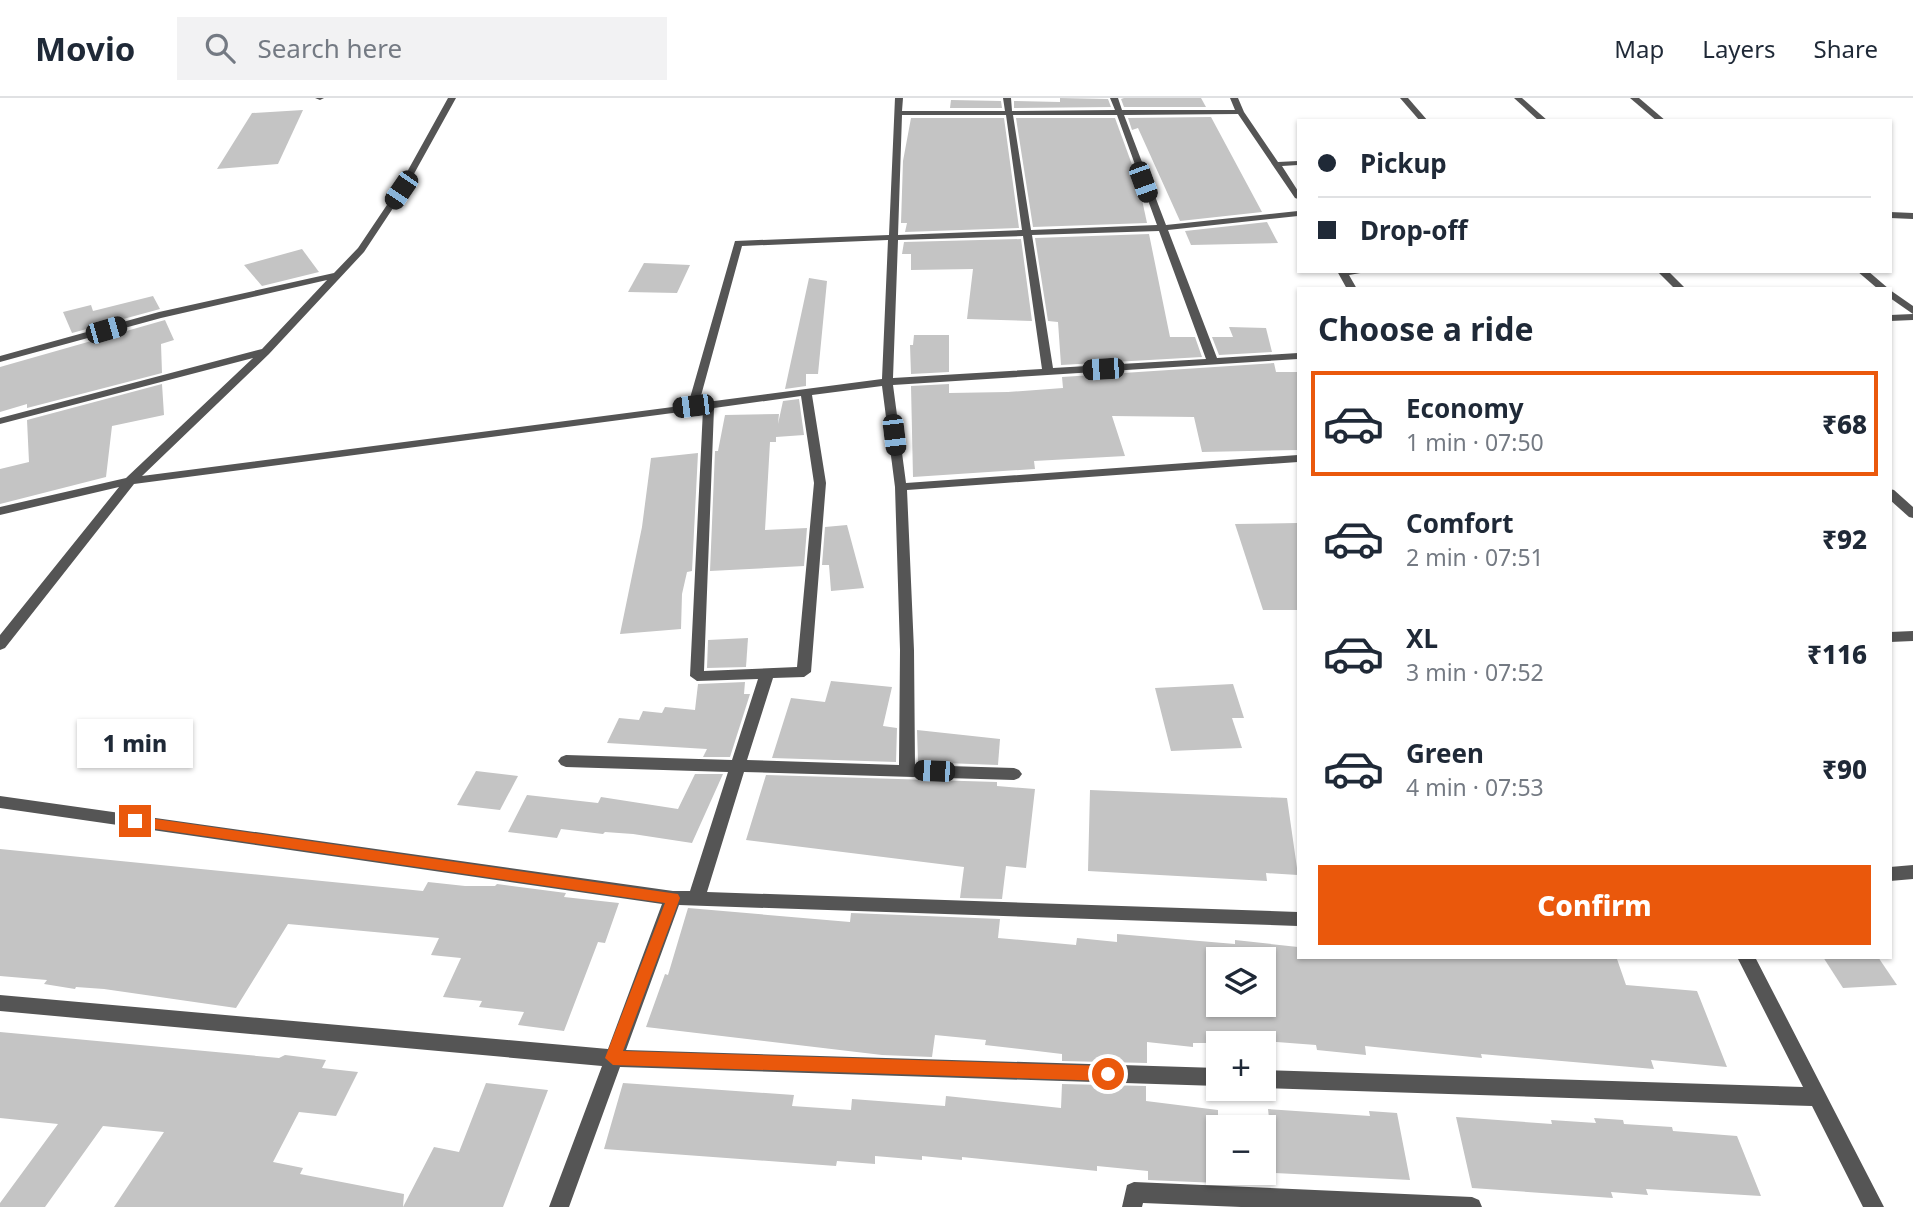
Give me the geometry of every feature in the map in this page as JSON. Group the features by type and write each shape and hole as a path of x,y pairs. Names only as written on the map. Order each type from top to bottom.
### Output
{"street":[{"path":"0,645 130,481 265,352 361,250 401,190 452,98"},
{"path":"899,98 887,382 901,486 907,650 907,770"},
{"path":"1007,98 1025,233 1048,372"},
{"path":"1114,98 1117,113 1160,228 1213,362"},
{"path":"1234,98 1240,112 1297,194"},
{"path":"1404,98 1422,119"},
{"path":"1517,98 1542,119"},
{"path":"1634,98 1660,119"},
{"path":"898,113 1240,112"},
{"path":"1278,164 1297,163"},
{"path":"693,406 738,243 1160,228 1297,213"},
{"path":"1892,215 1913,216"},
{"path":"1664,273 1679,287"},
{"path":"1864,273 1882,287"},
{"path":"0,359 159,315 338,275"},
{"path":"1892,295 1913,311"},
{"path":"1892,318 1913,317"},
{"path":"0,421 265,352"},
{"path":"0,511 130,481 887,382 1297,356"},
{"path":"709,404 697,677 804,672 820,483 806,392"},
{"path":"901,486 1297,459"},
{"path":"1892,495 1911,511"},
{"path":"1892,510 1911,511"},
{"path":"1892,637 1913,636"},
{"path":"696,899 768,673"},
{"path":"566,761 1014,774"},
{"path":"0,802 673,898 1297,919"},
{"path":"1892,874 1913,873"},
{"path":"559,1207 673,898"},
{"path":"1747,959 1874,1207"},
{"path":"0,1003 613,1058 1206,1077"},
{"path":"1276,1079 1817,1097"},
{"path":"1132,1207 1134,1192 1400,1206 1472,1207"}],"building":[{"path":"1060,98 1108,99 1111,107 1014,108 1014,101 1060,102"},
{"path":"1201,98 1206,107 1124,107 1121,99"},
{"path":"951,100 1001,101 1002,108 950,108"},
{"path":"303,110 278,164 217,169 252,113"},
{"path":"1211,117 1262,212 1180,221 1138,128 1132,130 1128,118"},
{"path":"911,118 1004,118 1019,228 905,232 907,223 901,223 903,161"},
{"path":"1016,118 1115,118 1138,181 1147,223 1033,227"},
{"path":"1267,222 1278,243 1191,245 1185,231"},
{"path":"1149,234 1170,337 1195,337 1202,357 1061,365 1058,322 1048,321 1035,238"},
{"path":"1021,239 1032,321 967,319 973,269 911,270 911,254 902,254 904,242"},
{"path":"302,249 319,272 262,286 244,265"},
{"path":"644,263 690,265 677,293 628,292"},
{"path":"809,278 827,281 818,374 806,374 806,386 785,389"},
{"path":"153,296 160,309 72,333 63,312 91,305 93,311"},
{"path":"165,320 174,340 161,344 162,373 27,408 27,404 0,412 0,367"},
{"path":"1229,327 1266,328 1272,352 1219,355 1212,337 1233,337"},
{"path":"914,335 949,335 949,372 911,374 910,345 913,345"},
{"path":"1274,363 1276,372 1297,372 1297,450 1202,452 1194,417 1112,416 1125,456 1034,461 1035,469 913,477 911,386 949,384 949,393 1008,392 1063,388 1062,377"},
{"path":"162,384 164,415 112,426 106,477 0,504 0,469 29,462 27,420"},
{"path":"799,399 804,435 776,437 776,442 770,442 765,530 807,528 804,566 710,571 715,451 718,451 725,415 779,414 778,424 783,401"},
{"path":"698,453 692,571 687,572 682,594 681,629 620,634 642,527 651,458"},
{"path":"1297,523 1297,610 1263,610 1235,524"},
{"path":"847,525 864,588 831,591 829,565 822,565 825,527"},
{"path":"748,638 746,667 707,668 708,640"},
{"path":"831,681 892,687 883,726 897,728 896,762 772,758 791,698 825,702"},
{"path":"745,682 744,694 750,694 730,757 703,757 707,749 607,743 619,718 639,720 643,711 662,713 665,707 695,710 698,684"},
{"path":"1233,684 1244,718 1232,718 1242,748 1171,751 1155,688"},
{"path":"917,730 1000,739 998,765 918,762"},
{"path":"476,771 518,776 500,810 457,805"},
{"path":"695,774 723,774 692,843 633,834 561,829 557,838 508,832 527,795 598,803 601,797 678,809"},
{"path":"766,775 997,782 997,786 1035,789 1026,868 1006,866 1002,899 960,898 964,867 746,840"},
{"path":"1090,790 1287,798 1297,875 1266,873 1267,881 1088,871"},
{"path":"0,849 423,891 428,882 465,886 497,884 566,893 564,897 619,903 605,943 598,942 564,1031 518,1025 524,1012 479,1007 482,1001 443,997 461,958 431,955 439,938 288,924 236,1008 104,989 75,989 44,984 47,980 0,976"},
{"path":"688,908 850,922 851,913 1000,919 998,938 1076,945 1077,938 1117,942 1117,934 1235,944 1235,940 1297,947 1297,959 1617,959 1626,985 1697,991 1727,1067 1651,1060 1654,1069 1481,1054 1482,1058 1365,1046 1366,1055 1317,1050 1316,1045 1276,1042 1276,1031 1206,1031 1206,1043 1193,1043 1193,1047 1147,1042 1147,1063 1062,1061 1062,1054 985,1045 986,1040 935,1035 932,1057 882,1055 646,1027 665,974 668,975"},
{"path":"1824,959 1879,959 1897,985 1843,988"},
{"path":"0,1032 279,1058 285,1055 326,1060 322,1068 358,1072 336,1116 299,1112 273,1162 303,1168 300,1174 404,1194 403,1207 114,1207 164,1132 103,1126 45,1207 0,1207 0,1203 58,1124 0,1118"},
{"path":"486,1083 548,1090 503,1207 403,1207 434,1147 459,1152"},
{"path":"623,1083 794,1095 792,1106 851,1110 852,1099 945,1106 946,1096 1061,1108 1062,1084 1146,1086 1146,1101 1218,1110 1218,1115 1206,1115 1206,1182 1148,1180 1148,1171 1097,1166 1097,1171 962,1157 962,1160 922,1156 922,1160 875,1156 875,1164 837,1161 836,1166 604,1149"},
{"path":"1268,1109 1370,1116 1369,1111 1397,1113 1410,1180 1276,1173 1276,1115 1269,1115"},
{"path":"1456,1117 1552,1124 1551,1120 1596,1123 1594,1118 1623,1120 1624,1124 1672,1127 1673,1131 1737,1136 1761,1196 1646,1189 1648,1195 1611,1192 1613,1198 1472,1188"}],"route":[{"path":"135,821 673,898 613,1058 1108,1074"}]}
